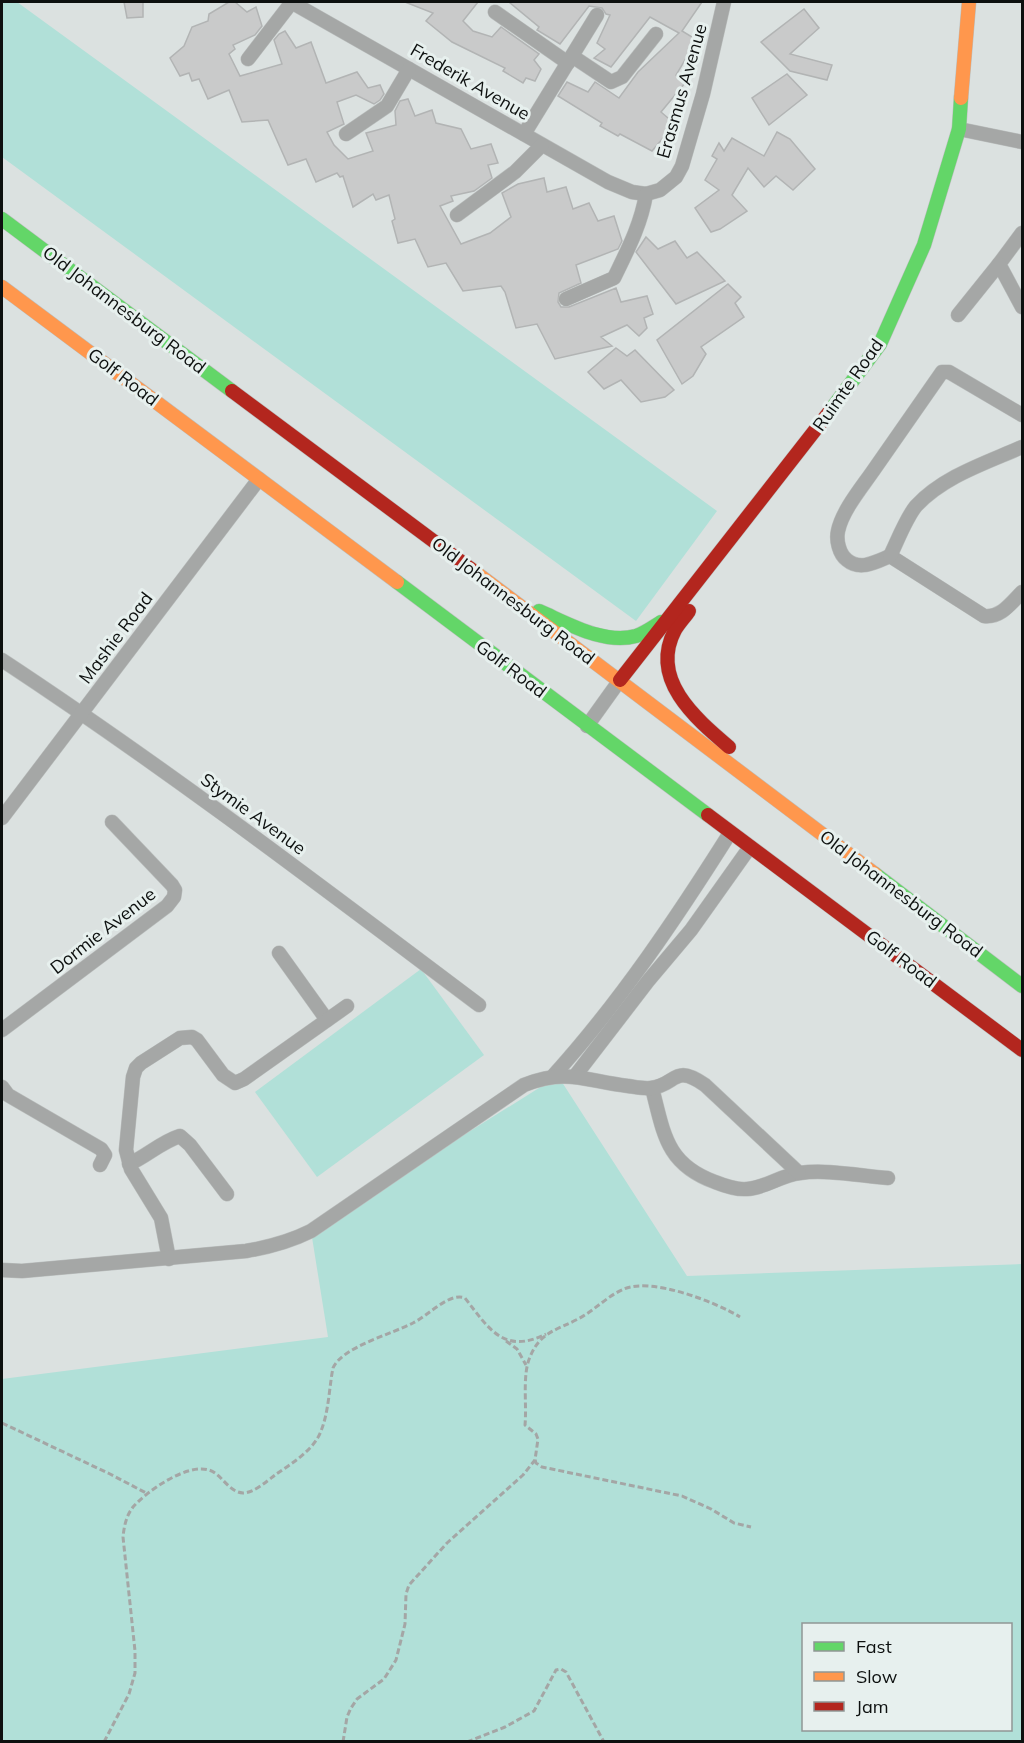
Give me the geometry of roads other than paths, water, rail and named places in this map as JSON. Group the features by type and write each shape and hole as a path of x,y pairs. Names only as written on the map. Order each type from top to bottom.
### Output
{"main road":[{"name":"Ruimte Road","path":"620,680 787,468 880,344 924,245 959,129 969,2"},
{"name":"Old Johannesburg Road","path":"2,219 620,680 1023,986"},
{"name":"Golf Road","path":"2,287 1023,1050"},
{"path":"786,806 775,790 752,766 702,725 686,708 674,689 667,668 668,650 675,630 747,532 787,468"},
{"path":"512,599 565,621 619,638 636,635 668,619"}],"street":[{"name":"Frederik Avenue","path":"291,2 608,182 639,193"},
{"path":"248,59 291,2"},
{"name":"Erasmus Avenue","path":"639,193 660,190 669,184 682,166 703,94 724,2"},
{"path":"495,12 570,60 611,82 622,77 656,34"},
{"path":"524,134 597,15"},
{"path":"346,134 387,106 409,69"},
{"path":"959,129 1023,142"},
{"path":"458,215 515,172 542,145"},
{"path":"566,299 614,278 644,210 639,193"},
{"path":"958,315 1023,233"},
{"path":"999,264 1023,307"},
{"path":"1023,415 949,372 942,372 854,498 838,528 837,540 843,557 851,564 860,566 890,556 914,510 934,491 961,473 1023,447"},
{"name":"Mashie Road","path":"2,818 259,479"},
{"path":"890,556 984,616 992,617 998,614 1023,592"},
{"name":"Stymie Avenue","path":"2,660 82,712 294,866 479,1005"},
{"path":"587,726 620,680"},
{"name":"Dormie Avenue","path":"2,1030 142,926 167,906 174,897 175,890 172,885 112,822"},
{"path":"553,1076 582,1043 635,973 730,833"},
{"path":"575,1076 648,981 691,930 750,847"},
{"path":"279,953 327,1020"},
{"path":"169,1259 161,1218 129,1164 126,1150 133,1077 136,1068 180,1038 192,1037 197,1040 223,1076 235,1083 244,1079 347,1006"},
{"path":"2,1270 22,1271 169,1259 273,1247 311,1232 524,1085 553,1076 575,1076 602,1083 652,1088 682,1075 694,1078 705,1085 799,1173"},
{"path":"2,1087 8,1095 101,1149 105,1155 100,1165"},
{"path":"652,1088 665,1139 676,1158 700,1176 727,1187 745,1189 760,1187 799,1173 888,1178"},
{"path":"129,1164 165,1142 180,1136 190,1145 227,1194"}]}
